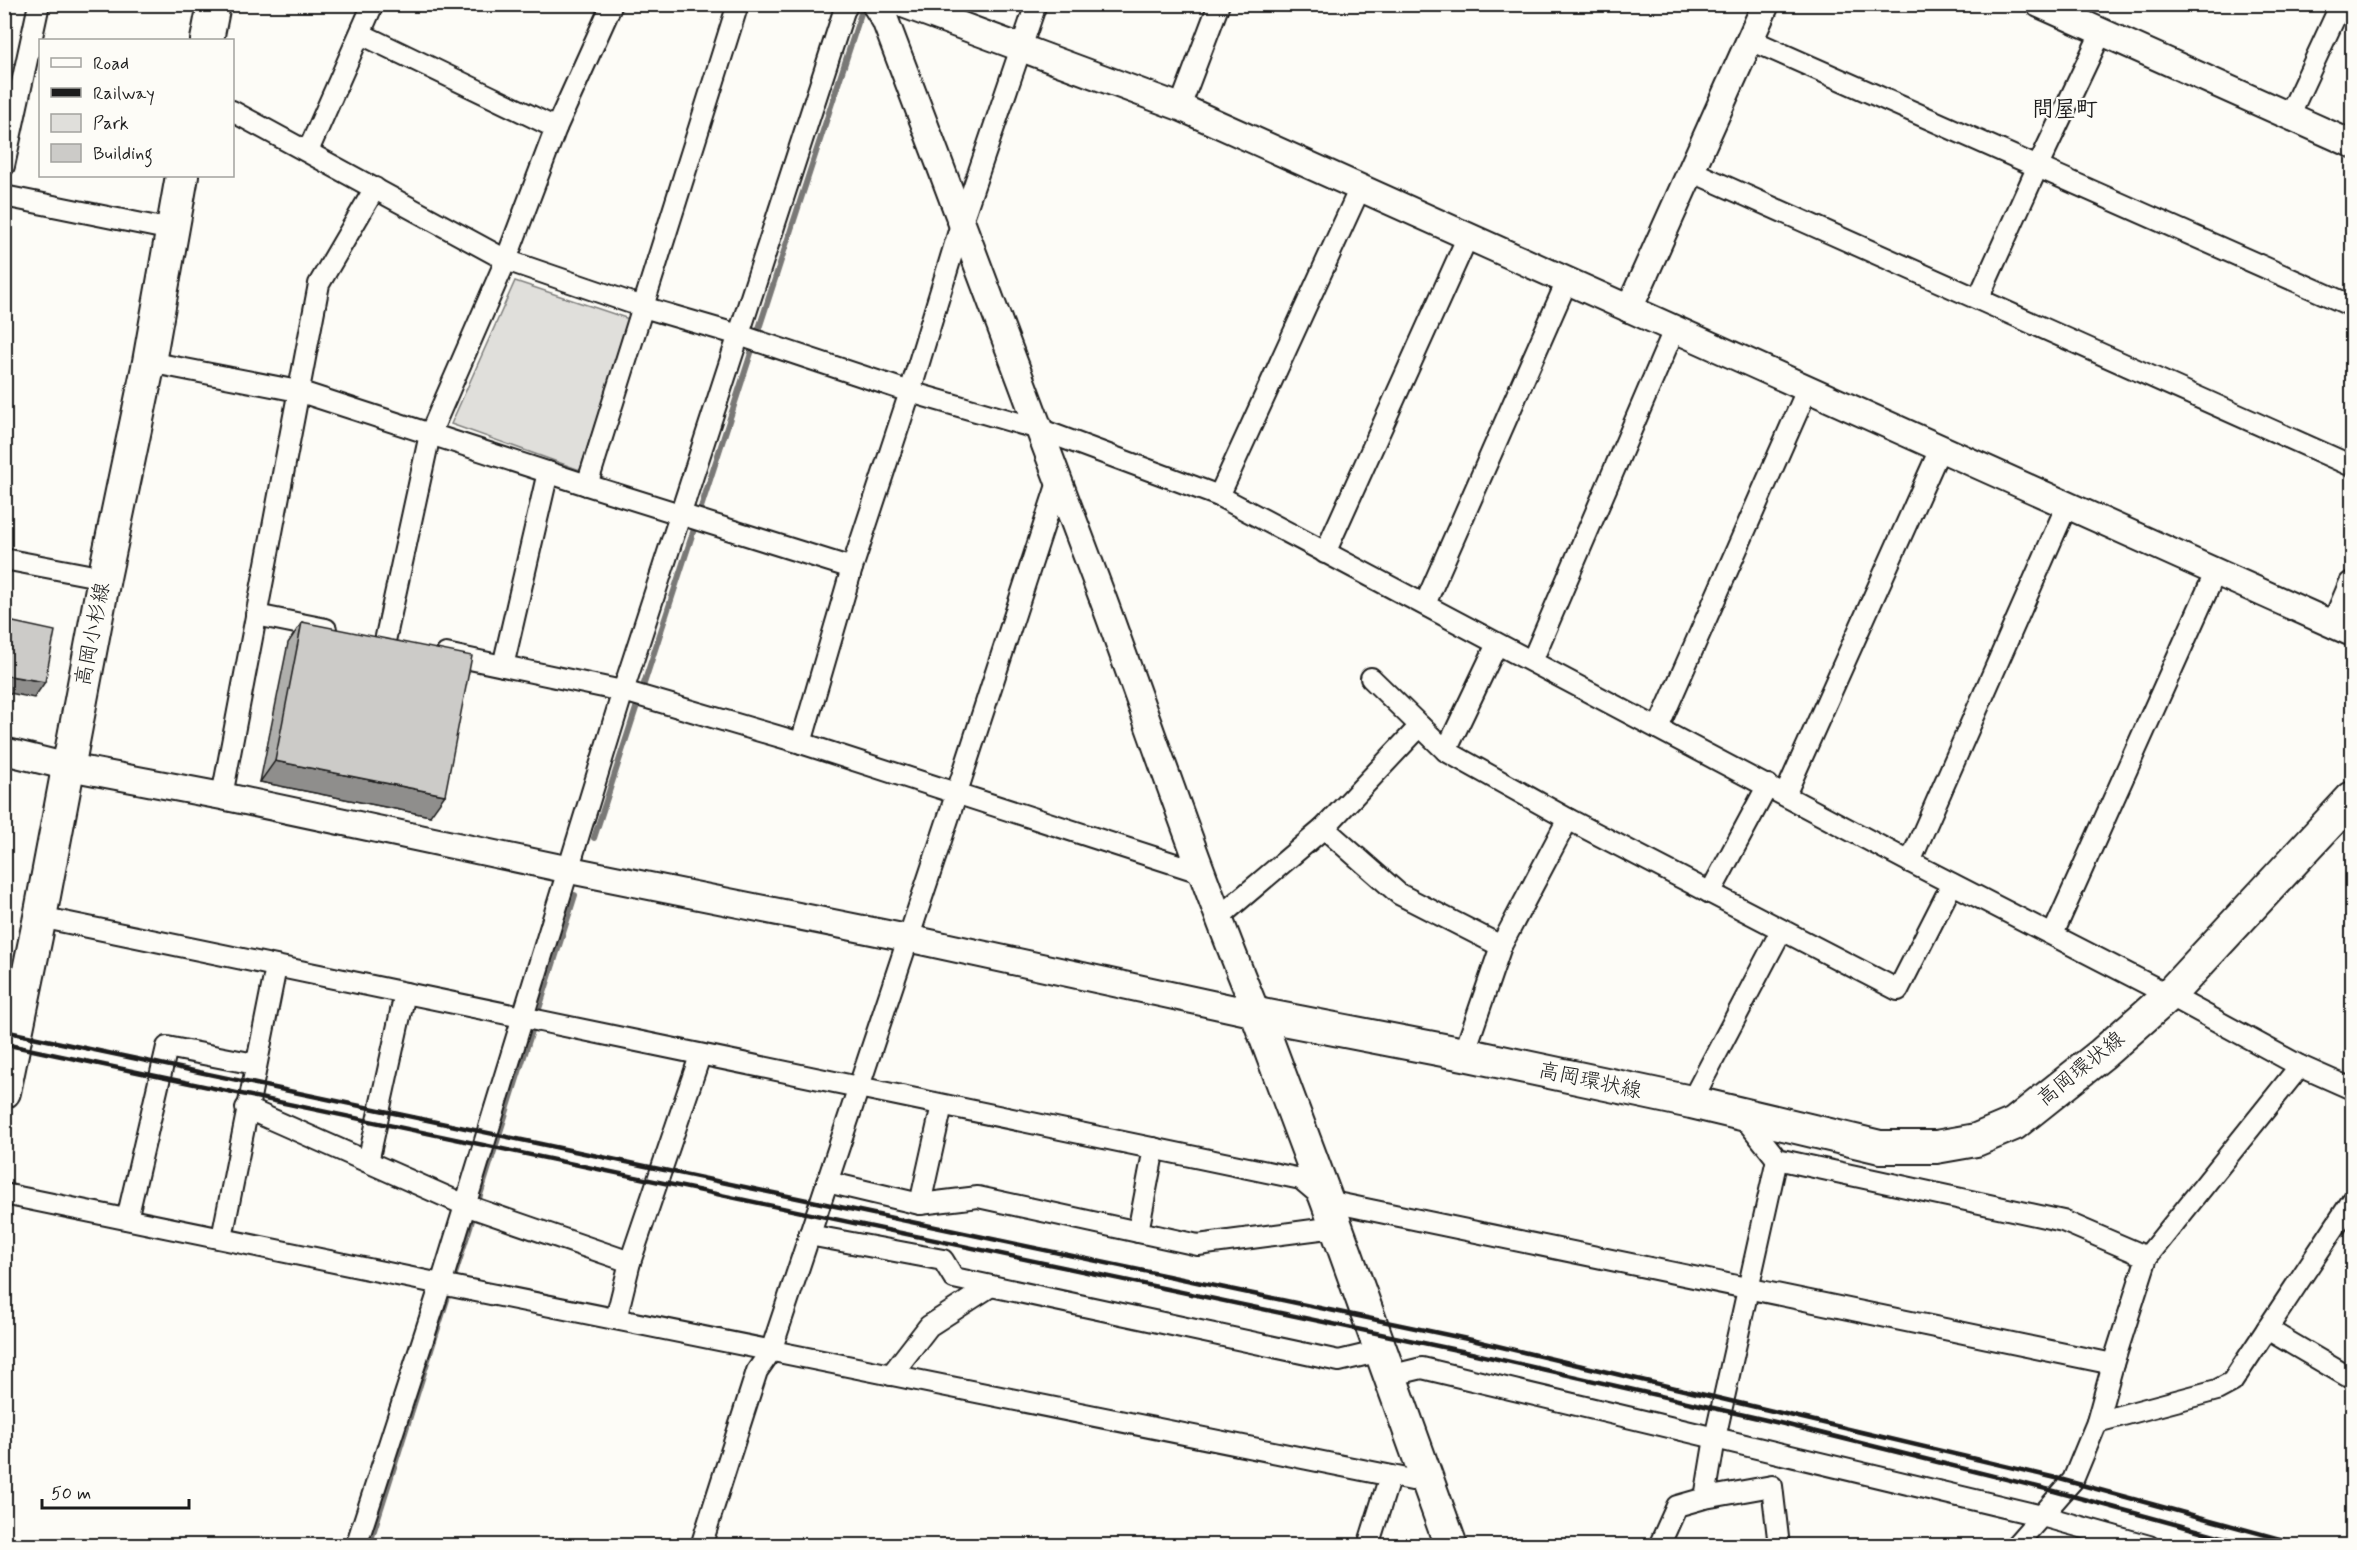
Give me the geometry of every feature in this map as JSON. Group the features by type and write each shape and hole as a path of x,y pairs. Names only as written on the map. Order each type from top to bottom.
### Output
{"main road":[{"path":"207,39 214,4"},
{"name":"高岡小杉線","path":"4,1092 40,917 104,578 149,362 182,177"},
{"name":"高岡環状線","path":"1257,1014 1464,1054 1691,1102 1880,1147 1936,1148 1976,1140 2013,1124 2102,1054 2169,995 2352,798"},
{"path":"1257,1014 1332,1214 1451,1545"}],"street":[{"path":"4,166 39,4"},
{"path":"308,151 374,4"},
{"path":"386,642 430,434 506,260 556,128 612,4"},
{"path":"587,485 738,4"},
{"path":"356,1545 442,1284 625,692 844,10 848,4"},
{"path":"903,4 1180,107 2344,629 2352,585"},
{"path":"801,743 852,568 910,392 962,221 1036,4"},
{"path":"1180,107 1219,4"},
{"path":"1629,309 1766,4"},
{"path":"2039,4 2352,144"},
{"path":"875,5 885,20 962,221 1059,479 1218,918 1257,1014"},
{"path":"2289,116 2341,5 2352,6"},
{"path":"1978,299 2101,33"},
{"path":"361,34 556,128"},
{"path":"1750,40 2352,306"},
{"path":"234,112 506,260 643,307 910,392 1039,429 1219,496 1952,884 2053,934 2300,1066 2352,1089"},
{"path":"1691,171 2352,466"},
{"path":"222,796 319,284 375,188"},
{"path":"1219,496 1360,188"},
{"path":"4,196 172,230"},
{"path":"1325,553 1468,236"},
{"path":"1425,604 1567,281"},
{"path":"1532,661 1674,330"},
{"path":"149,362 298,391 852,568"},
{"path":"1658,728 1807,390"},
{"path":"1785,795 1940,449"},
{"path":"503,666 548,472"},
{"path":"701,1545 757,1371 771,1351 1059,479"},
{"path":"1910,862 2067,504"},
{"path":"4,559 104,578"},
{"path":"2053,934 2216,571"},
{"path":"256,615 342,633"},
{"path":"364,637 407,646"},
{"path":"1446,751 1497,644"},
{"path":"428,650 652,699 801,743 1203,873"},
{"path":"1371,678 1446,751 1568,819 1898,990 1952,884"},
{"path":"1218,918 1324,828 1420,726"},
{"path":"4,751 69,767 222,796 569,870 907,938 1257,1014"},
{"path":"1710,893 1768,785"},
{"path":"1464,1054 1501,946 1568,819"},
{"path":"1324,828 1399,894 1501,946"},
{"path":"40,917 524,1017 700,1056 1301,1179 1332,1214"},
{"path":"1691,1102 1781,931"},
{"path":"222,1238 246,1108 276,967"},
{"path":"368,1162 405,993"},
{"path":"127,1219 167,1047 255,1064"},
{"path":"616,1319 630,1262 700,1056"},
{"path":"2015,1545 2073,1480 2097,1422 2147,1257 2300,1066"},
{"path":"920,1204 942,1105"},
{"path":"246,1108 466,1205 630,1262"},
{"path":"1742,1115 1777,1159 2063,1221 2147,1257"},
{"path":"1138,1232 1154,1148"},
{"path":"1705,1498 1715,1438 1777,1159"},
{"path":"827,1182 920,1204 978,1197 1198,1245 1332,1214 1749,1289 2113,1364"},
{"path":"4,1194 1390,1476 1412,1480 1425,1476"},
{"path":"2097,1422 2217,1390 2232,1382 2352,1201"},
{"path":"809,1235 943,1260 954,1278 1339,1361 1385,1363 1422,1368 2042,1516 2149,1545"},
{"path":"891,1375 929,1326 991,1286"},
{"path":"2267,1329 2352,1379"},
{"path":"1368,1545 1390,1476"},
{"path":"1659,1545 1677,1506 1705,1498 1772,1486 1779,1545"}],"green space":[{"path":"515,281 629,319 580,470 451,424"}],"building":[{"path":"4,620 55,631 45,682 4,675"},
{"path":"302,622 472,656 445,795 275,761"}],"waterway":[{"path":"594,838 864,4"},
{"path":"369,1546 575,895"}],"railway":[{"path":"4,1031 1472,1340 2056,1478 2306,1546"},
{"path":"4,1044 1471,1353 1784,1424 2054,1491 2255,1546"}],"district":[{"name":"問屋町","path":"2065,110"}]}
